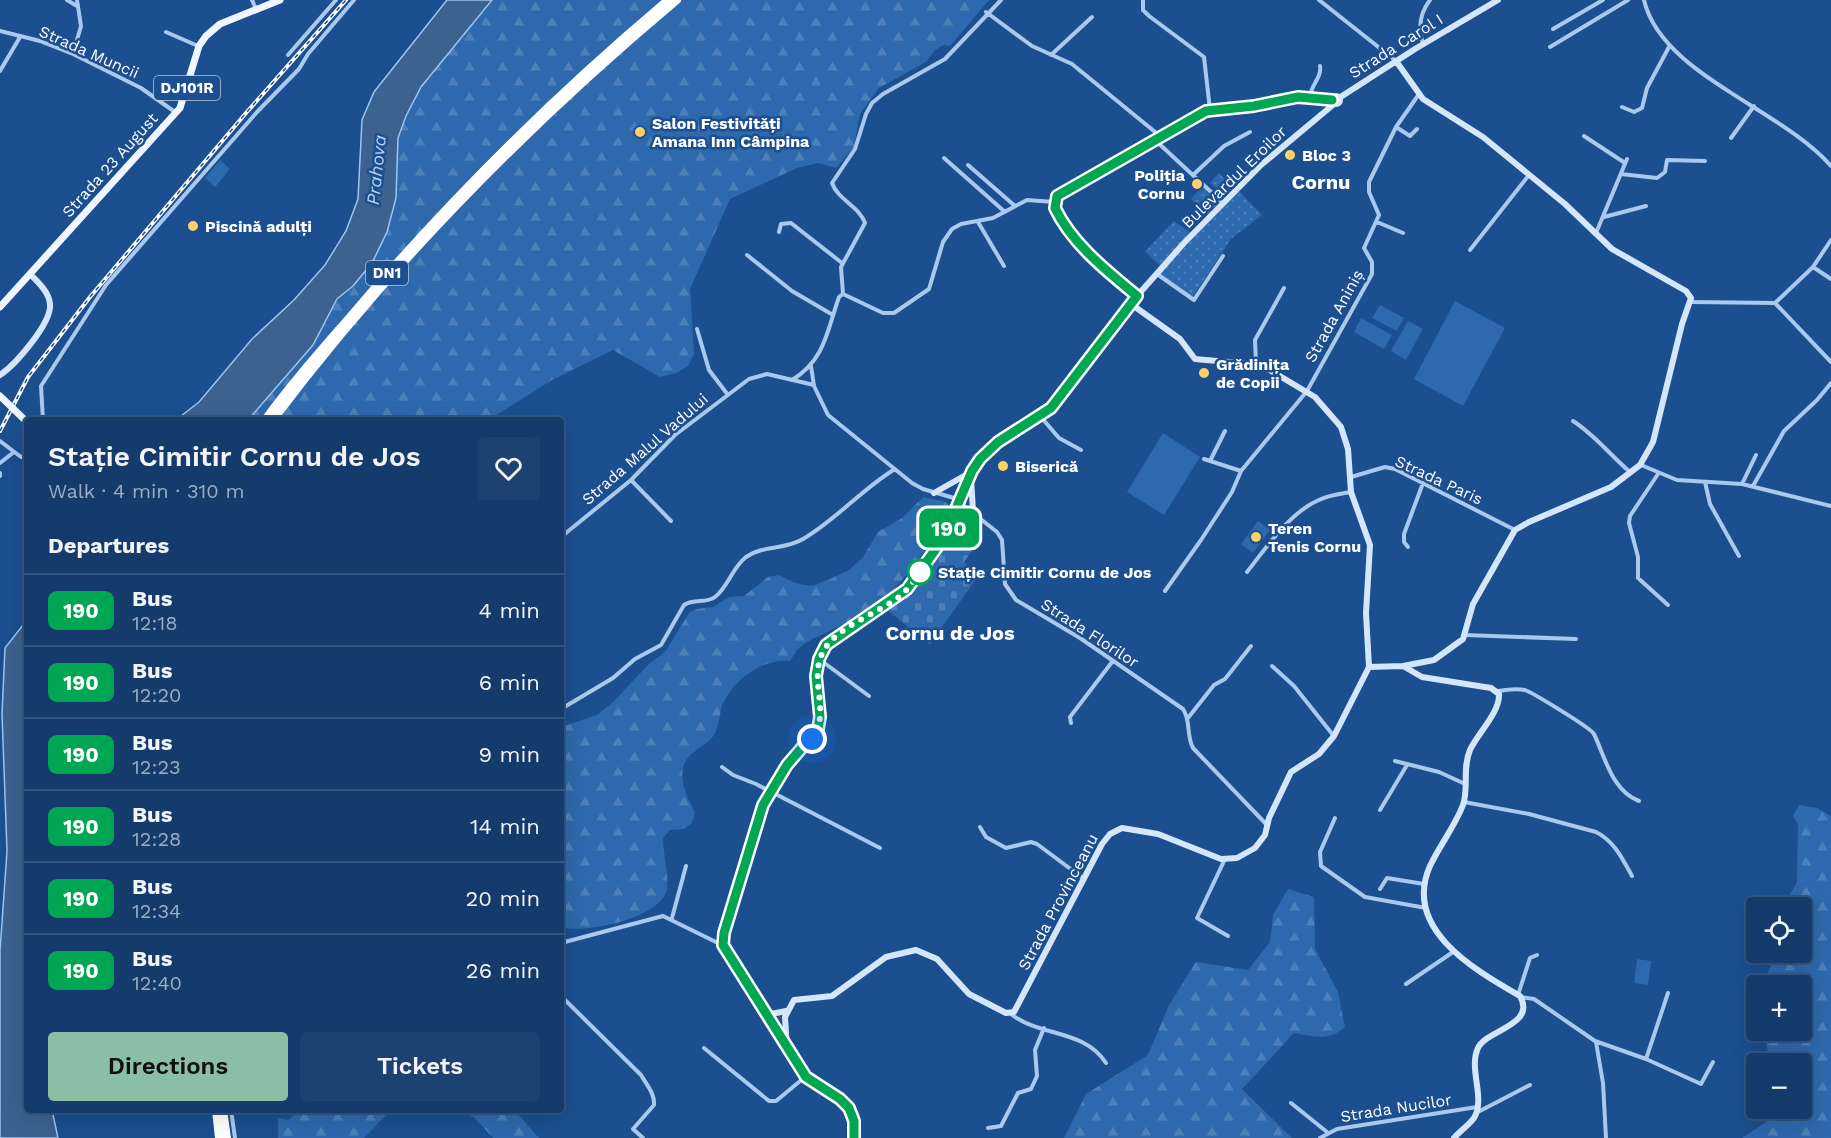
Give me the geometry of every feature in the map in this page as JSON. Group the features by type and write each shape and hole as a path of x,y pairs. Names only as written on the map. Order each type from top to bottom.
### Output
{"highway":[{"name":"DN1","path":"268,417 405,252 459,193 581,76 668,0"},
{"name":"DN1","path":"275,417 388,281 463,197 585,79 677,0"},
{"path":"216,1113 219,1138"},
{"path":"223,1113 227,1138"}],"main road":[{"name":"Strada 23 August","path":"0,307 176,113 183,100 199,46 206,36 220,24 280,0"},
{"path":"0,396 24,419"}],"street":[{"path":"67,0 77,6"},
{"path":"72,54 81,26 77,0"},
{"path":"252,0 256,9"},
{"path":"288,55 336,0"},
{"path":"43,417 41,386 106,285 256,112 299,69 354,0"},
{"path":"792,380 811,366 824,346 833,315 843,294 840,274 842,262 865,223 860,214 838,195 832,183 855,150 869,108 883,93 945,59 986,12 1001,0"},
{"path":"1143,0 1143,10 1149,16 1204,57 1210,110"},
{"path":"1319,0 1396,61 1419,94 1483,136 1530,174 1622,256 1686,291 1691,302 1682,324 1653,442 1640,465 1611,486 1515,530 1473,604 1466,634 1458,644 1434,660 1403,666 1370,667"},
{"path":"1423,44 1419,24 1423,10 1430,0"},
{"name":"Strada Carol I","path":"1333,102 1335,96 1340,98 1423,44 1498,0"},
{"path":"1553,29 1603,0"},
{"path":"1550,47 1628,0"},
{"path":"1644,0 1656,29 1669,47 1816,151 1831,166"},
{"path":"986,12 1032,46 1072,64 1157,138 1223,202"},
{"path":"1051,55 1092,17"},
{"name":"Strada Muncii","path":"0,31 40,41 72,54 141,88 176,113"},
{"path":"166,32 199,46"},
{"name":"Strada Muncii","path":"0,71 20,37"},
{"path":"1622,107 1634,112 1642,108 1647,88 1669,47"},
{"path":"1310,97 1312,86 1320,74 1320,66"},
{"path":"1403,233 1377,222 1379,215 1369,192 1369,182 1396,127 1419,94"},
{"path":"1054,202 1060,194 1210,110 1310,97 1333,102"},
{"name":"Bulevardul Eroilor","path":"1137,296 1223,202 1261,165 1333,102"},
{"path":"1731,138 1754,106"},
{"path":"1396,127 1410,136 1417,129"},
{"path":"1193,175 1224,146 1250,132"},
{"path":"1584,136 1626,161 1604,217 1595,233"},
{"path":"944,158 1005,212"},
{"path":"1621,174 1657,178 1665,172 1667,160 1705,161"},
{"path":"968,165 1015,206"},
{"path":"1470,250 1530,174"},
{"path":"843,294 883,313 899,311 929,289 939,251 948,233 962,224 978,222 1029,200 1054,202"},
{"path":"723,945 724,933 758,817 787,765 818,729 820,717 816,676 819,659 832,640 895,600 907,589 943,539 972,471 992,446 1040,417 1060,397 1137,296 1081,244 1060,217 1054,202"},
{"path":"1604,217 1646,206"},
{"path":"978,222 1004,267"},
{"name":"Strada Aniniș","path":"1165,591 1232,492 1241,471 1306,391 1372,274 1372,262 1364,248 1377,222"},
{"path":"778,232 781,224 791,223 842,262"},
{"path":"1691,302 1775,303 1813,267 1831,240"},
{"path":"747,255 792,291 833,315"},
{"path":"1157,274 1194,300 1222,256"},
{"path":"1813,267 1831,279"},
{"path":"0,375 17,360 48,315 48,297 30,274"},
{"path":"1256,363 1255,340 1284,288"},
{"path":"1775,303 1831,362"},
{"path":"1131,304 1180,339 1198,360 1256,363 1306,391 1323,404 1341,427 1348,449 1351,492 1370,545 1366,606 1370,667 1334,736 1319,754 1291,772 1267,825 1265,835 1255,848 1237,858 1226,860 1197,918 1228,936"},
{"path":"697,329 709,370 728,395"},
{"path":"811,366 814,386 824,408 834,420 917,486 959,501"},
{"name":"Strada Malul Vadului","path":"564,535 631,480 675,435 749,379 761,374 814,386"},
{"path":"1753,486 1785,431 1831,383"},
{"path":"1040,417 1059,438 1081,450"},
{"path":"1573,421 1590,432 1632,473"},
{"path":"1210,461 1225,431"},
{"path":"0,441 21,457 24,456"},
{"path":"0,463 14,452"},
{"path":"1742,484 1756,455"},
{"path":"1204,459 1241,471"},
{"path":"1640,465 1677,480 1742,484 1831,506"},
{"name":"Strada Paris","path":"1351,477 1389,468 1515,530"},
{"path":"564,707 613,678 635,659 661,645 684,605 714,598 740,562 750,554 762,549 784,548 804,539 835,518 895,469"},
{"path":"934,493 972,471"},
{"path":"972,471 973,511"},
{"path":"1658,474 1633,510 1629,524 1638,557 1638,578 1668,605"},
{"path":"631,480 671,521"},
{"path":"1705,482 1710,504 1739,556"},
{"path":"1408,547 1404,542 1404,534 1423,483"},
{"path":"1247,572 1302,511 1318,500 1351,492"},
{"name":"Strada Florilor","path":"959,501 1000,535 1005,584 1016,600 1069,631 1112,662 1178,704 1188,718"},
{"path":"1466,634 1576,639"},
{"path":"1251,646 1225,679 1214,685 1188,718 1188,737 1193,748 1267,825"},
{"path":"819,659 869,696"},
{"path":"1071,723 1070,717 1112,662"},
{"path":"1272,666 1294,686 1334,736"},
{"path":"1403,666 1422,677 1497,691 1514,688 1526,691 1589,727 1611,775 1627,794 1639,801"},
{"path":"1497,691 1500,697 1498,703 1469,752 1463,783 1464,802 1431,866 1425,884 1426,908 1437,930 1453,952 1520,996 1534,999 1595,1041 1646,1059 1701,1084 1713,1062"},
{"path":"1395,761 1438,772 1463,783"},
{"path":"1380,810 1407,765"},
{"path":"722,767 733,775 880,848"},
{"path":"1464,802 1529,814 1596,832 1606,837 1632,876"},
{"path":"1335,818 1320,852 1321,866 1365,897 1426,908"},
{"path":"980,827 986,837 1006,848 1031,842 1037,844 1084,879"},
{"name":"Strada Provinceanu","path":"1011,1014 1017,1008 1106,839 1122,828 1158,834 1213,857 1226,860"},
{"path":"672,918 686,866"},
{"path":"1380,889 1387,878 1425,884"},
{"path":"564,942 657,917 672,918 723,945 806,1077 840,1099 849,1108 854,1121 854,1138"},
{"path":"766,1016 786,1011 798,999 832,996 886,957 915,950 937,959 969,994 1044,1028 1087,1044 1106,1063"},
{"path":"1406,984 1453,952"},
{"path":"1454,1138 1476,1110 1475,1059 1478,1047 1485,1039 1516,1021 1520,1014 1520,996 1530,958 1537,955"},
{"path":"1646,1059 1668,993"},
{"path":"564,999 641,1075 654,1102 633,1129 643,1138"},
{"path":"786,1011 787,1049"},
{"path":"988,1128 1001,1126 1018,1093 1031,1089 1037,1076 1035,1050 1044,1028"},
{"path":"1595,1041 1605,1101 1606,1138"},
{"path":"705,1048 769,1101 776,1101 806,1077"},
{"name":"Strada Nucilor","path":"1320,1138 1327,1132 1476,1110 1530,1085"},
{"path":"1291,1103 1327,1132"},
{"path":"232,1113 236,1138"}],"green space":[{"path":"492,0 989,0 950,46 943,45 934,51 926,62 879,88 860,114 854,147 836,168 818,163 797,168 730,199 690,289 694,354 688,366 676,373 660,377 613,350 552,380 490,417 250,417 323,328 335,304 353,286 396,161 398,138 421,87"},
{"path":"220,160 230,169 215,187 205,178"},
{"path":"1219,173 1233,187 1224,196 1210,183"},
{"path":"1202,187 1219,202 1207,215 1191,199"},
{"path":"1238,190 1262,215 1231,239 1192,298 1159,275"},
{"path":"1174,221 1191,233 1160,266 1145,251"},
{"path":"1455,301 1505,328 1463,406 1414,379"},
{"path":"1380,305 1404,318 1397,331 1372,318"},
{"path":"1361,318 1392,335 1384,349 1354,332"},
{"path":"1408,321 1423,329 1406,360 1391,351"},
{"path":"1163,433 1200,457 1164,515 1127,492"},
{"path":"923,497 948,504 948,511 940,530 890,593 856,617 805,643 790,661 770,663 743,678 723,703 714,735 685,762 682,774 684,785 695,812 692,823 683,829 670,830 663,838 667,889 662,899 638,916 622,921 587,928 564,928 564,726 597,715 612,703 649,664 665,652 689,613 696,609 713,607 729,597 744,596 768,577 779,575 795,583 811,586 830,579 849,570 863,557 878,532 902,518"},
{"name":"Teren Tenis Cornu","path":"1258,521 1270,530 1253,553 1241,544"},
{"path":"951,534 972,551 964,562 979,575 930,644 887,610 911,591"},
{"path":"1799,805 1817,808 1831,816 1831,1138 1742,1138 1771,1119 1812,1119 1812,1053 1768,1053 1766,1041 1812,1041 1812,975 1768,975 1772,963 1812,963 1812,897 1789,897 1797,882 1798,824 1793,816"},
{"path":"1288,889 1314,897 1315,949 1338,992 1345,1027 1327,1036 1294,1033 1242,1089 1292,1138 1064,1138 1086,1094 1148,1055 1169,1005 1196,962 1248,970 1270,942 1273,915"},
{"path":"1637,959 1651,961 1648,985 1634,983"},
{"path":"296,1113 388,1113 364,1138 278,1138 278,1118 288,1120"},
{"path":"465,1113 517,1113 539,1138 493,1138 474,1117"}],"water":[{"name":"Prahova","path":"447,0 492,0 421,87 398,138 396,198 387,232 372,263 353,286 337,299 313,345 251,417 180,417 199,402 252,339 294,300 325,265 346,231 358,199 362,120 374,92"},
{"path":"24,624 24,1113 53,1113 58,1138 0,1138 0,951 7,851 2,714 5,648"}],"railway":[{"path":"0,431 28,377 90,297 246,113 346,0"}],"bus line":[{"name":"190","path":"854,1138 854,1121 849,1108 840,1099 811,1082 799,1068 723,945 724,933 763,805 787,765 812,739 818,729 820,717 816,676 822,652 826,645 839,634 902,595 939,546 953,519 972,471 980,459 992,446 1051,408 1137,296 1093,257 1069,229 1055,208 1054,202 1057,196 1206,111 1254,106 1298,97 1332,100"}],"place":[{"name":"Salon Festivități Amana Inn Câmpina","path":"640,132"},
{"name":"Bloc 3","path":"1290,155"},
{"name":"Poliția Cornu","path":"1197,184"},
{"name":"Piscină adulți","path":"193,226"},
{"name":"Grădinița de Copii","path":"1204,373"},
{"name":"Biserică","path":"1003,466"},
{"name":"Teren Tenis Cornu","path":"1256,537"},
{"name":"Stație Cimitir Cornu de Jos","path":"920,572"}],"district":[{"name":"Cornu","path":"1321,182"},
{"name":"Cornu de Jos","path":"950,633"}],"route":[{"path":"812,739 818,729 820,717 817,668 826,645 839,634 902,595 925,564 920,572"}]}
